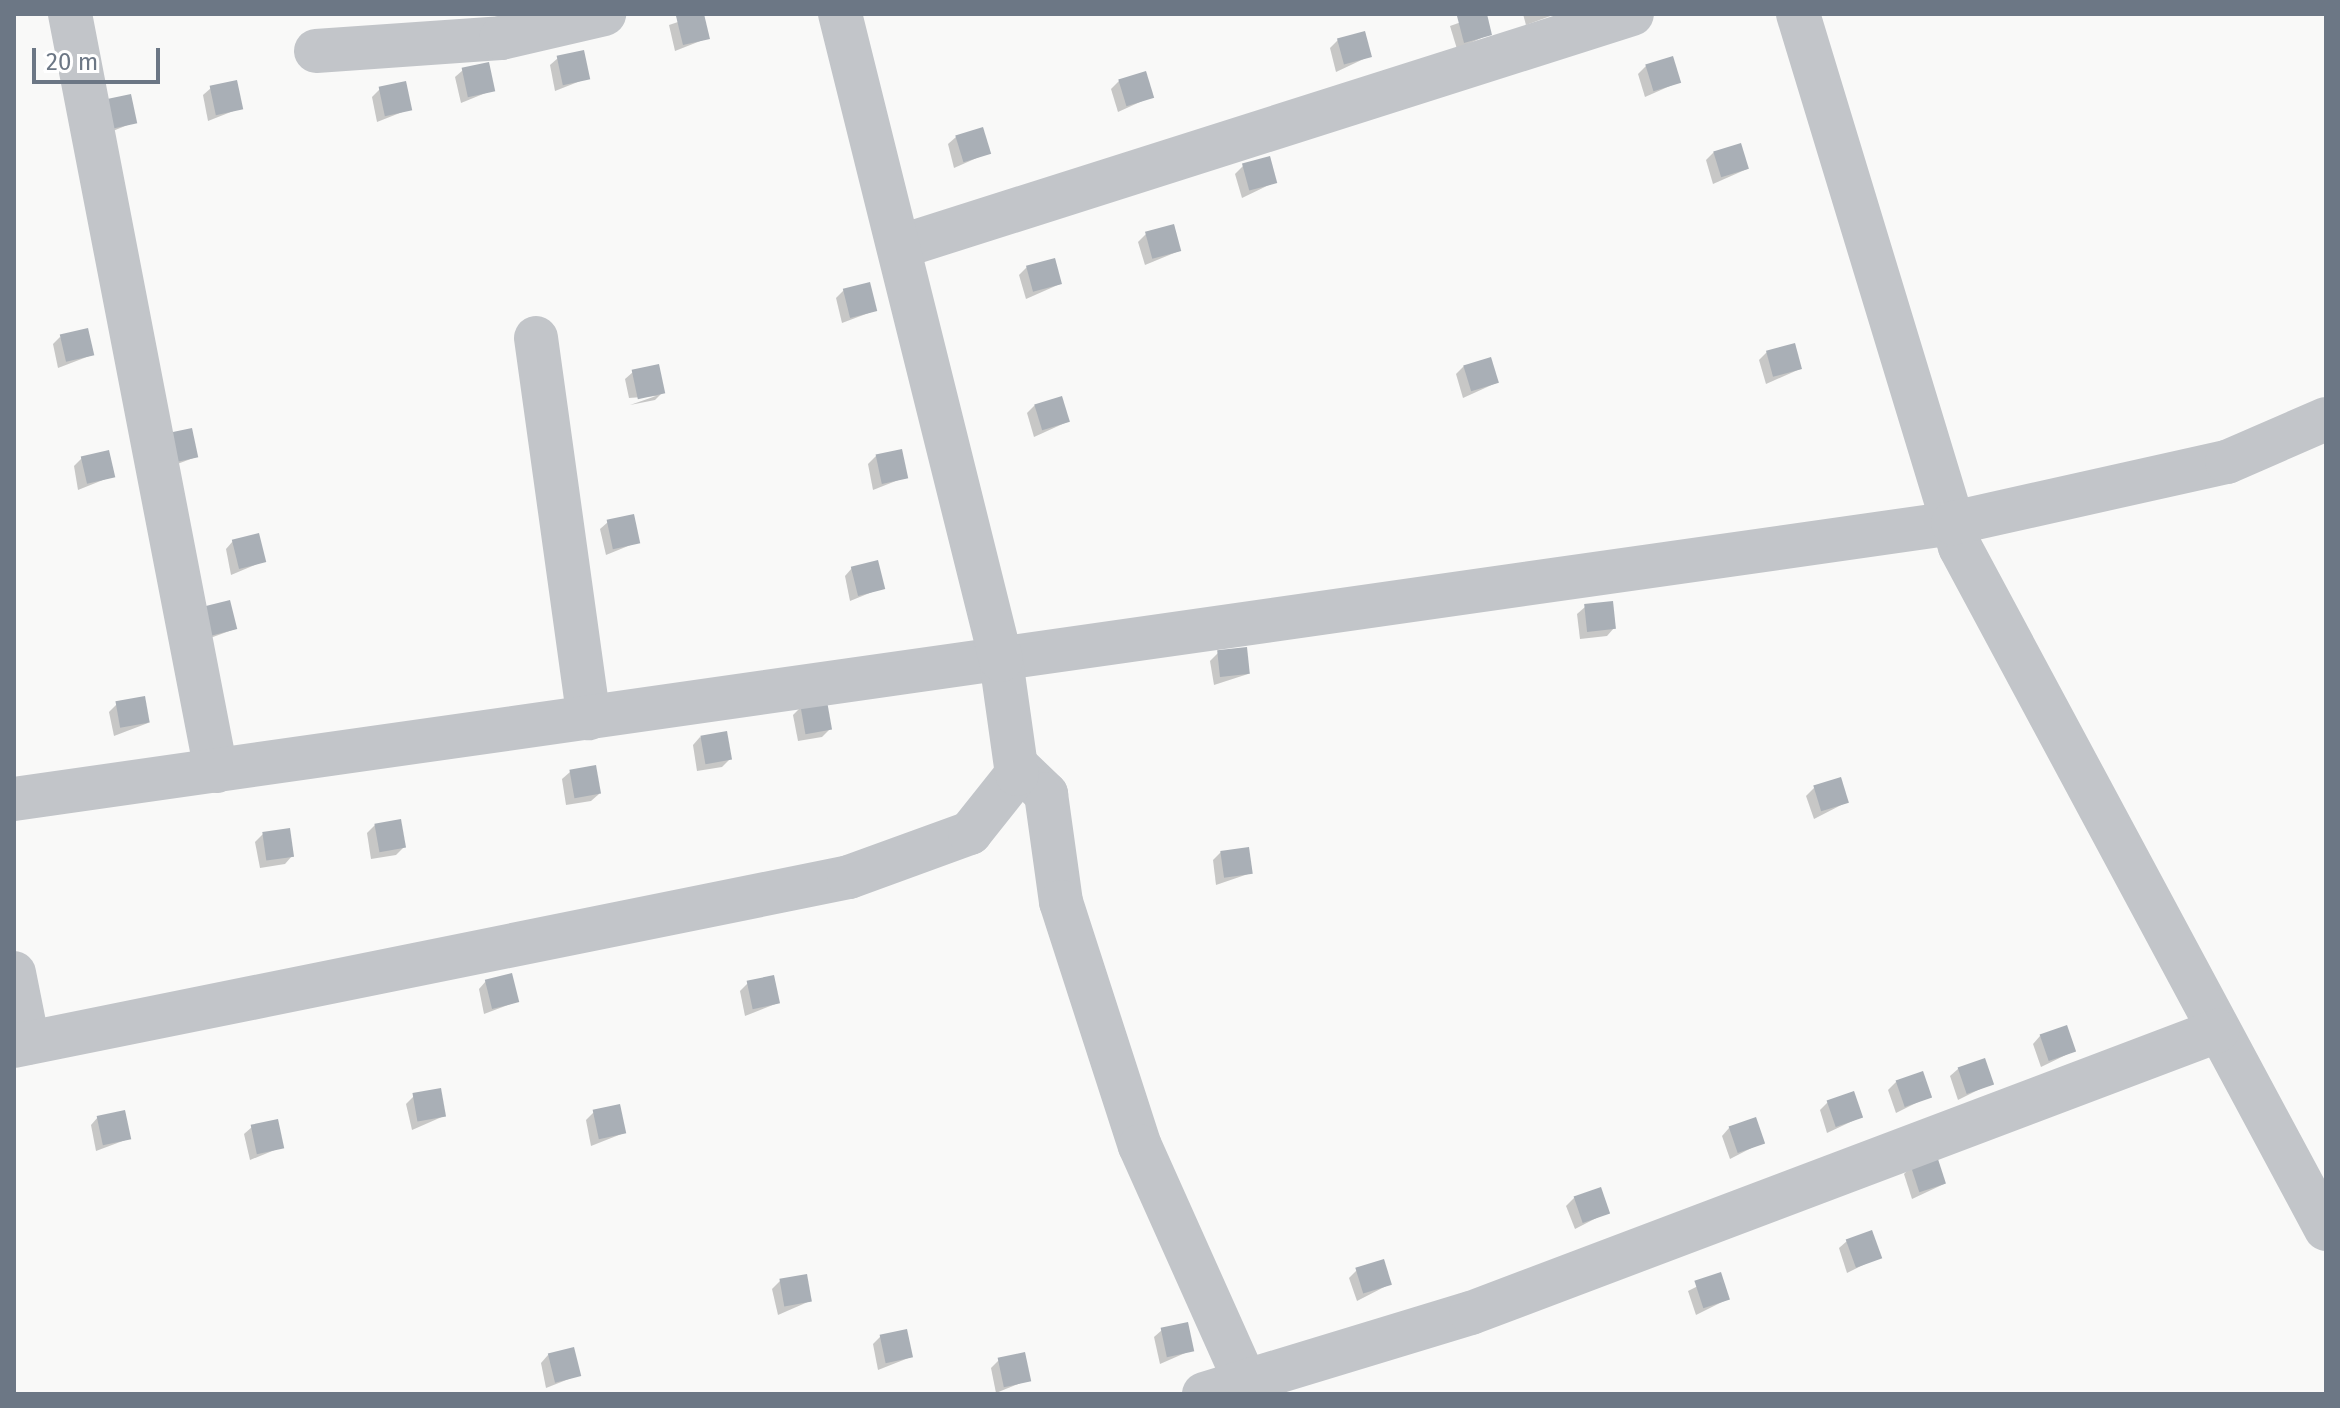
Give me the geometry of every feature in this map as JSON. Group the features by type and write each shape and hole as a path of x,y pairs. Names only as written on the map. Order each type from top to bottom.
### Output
{"lane":[{"path":"70,14 216,771"},
{"path":"316,51 501,38 604,14"},
{"path":"840,14 1001,660 1016,765 1046,794 1061,902 1140,1146 1248,1388"},
{"path":"899,247 1632,14"},
{"path":"1798,14 1953,523 2217,1031 2326,1229"},
{"path":"536,338 589,718"},
{"path":"14,799 1953,523 2227,462 2326,419"},
{"path":"14,973 21,1044 849,877 970,833 1016,765"},
{"path":"1204,1394 1248,1388 1471,1313 2217,1031"}],"building":[{"path":"704,14 710,39 683,45 676,16"},
{"path":"1487,14 1492,35 1464,43 1457,16"},
{"path":"1365,31 1372,57 1344,65 1337,39"},
{"path":"584,50 590,79 563,85 557,56"},
{"path":"1673,56 1681,83 1653,91 1645,64"},
{"path":"489,62 495,91 468,97 462,68"},
{"path":"1146,71 1154,98 1126,106 1118,79"},
{"path":"237,80 243,109 216,115 210,86"},
{"path":"406,81 412,110 385,116 379,87"},
{"path":"131,94 137,123 110,129 104,100"},
{"path":"983,127 991,154 963,162 955,135"},
{"path":"1741,143 1749,169 1721,177 1713,151"},
{"path":"1270,156 1277,183 1249,191 1242,164"},
{"path":"1174,224 1181,251 1152,259 1145,232"},
{"path":"1055,258 1062,284 1033,292 1026,266"},
{"path":"870,282 877,311 850,318 843,289"},
{"path":"88,328 94,355 66,362 60,335"},
{"path":"1795,343 1802,369 1773,377 1766,351"},
{"path":"1491,357 1499,383 1471,391 1463,365"},
{"path":"659,364 665,393 638,399 632,370"},
{"path":"1062,396 1070,422 1042,430 1034,404"},
{"path":"192,428 198,457 171,463 165,434"},
{"path":"902,449 908,478 882,484 876,455"},
{"path":"109,450 115,477 87,484 81,457"},
{"path":"634,514 640,543 613,549 607,520"},
{"path":"259,533 266,562 239,569 232,540"},
{"path":"878,560 885,589 858,596 851,567"},
{"path":"230,600 237,629 211,636 204,607"},
{"path":"1613,601 1616,629 1587,632 1584,604"},
{"path":"1247,647 1250,674 1220,677 1217,650"},
{"path":"145,696 150,723 120,728 115,701"},
{"path":"827,701 832,730 805,734 800,706"},
{"path":"727,731 732,760 705,764 700,736"},
{"path":"596,765 601,794 574,798 569,770"},
{"path":"1841,777 1849,803 1821,811 1813,785"},
{"path":"401,819 406,848 379,852 374,824"},
{"path":"290,828 294,857 266,861 262,832"},
{"path":"1249,847 1253,874 1224,878 1220,851"},
{"path":"512,973 519,1002 492,1009 485,980"},
{"path":"774,975 780,1003 753,1009 747,981"},
{"path":"2067,1025 2076,1051 2049,1061 2040,1034"},
{"path":"1985,1058 1994,1084 1967,1094 1958,1067"},
{"path":"1923,1071 1932,1097 1905,1107 1896,1080"},
{"path":"441,1088 446,1117 417,1122 412,1093"},
{"path":"1854,1091 1863,1117 1836,1127 1827,1100"},
{"path":"620,1104 626,1133 599,1139 593,1110"},
{"path":"125,1110 131,1139 103,1145 97,1116"},
{"path":"1756,1117 1765,1143 1738,1153 1729,1126"},
{"path":"278,1119 284,1148 257,1154 251,1125"},
{"path":"1937,1156 1946,1184 1919,1192 1910,1165"},
{"path":"1601,1187 1610,1213 1583,1223 1574,1196"},
{"path":"1872,1230 1882,1258 1856,1268 1846,1240"},
{"path":"1384,1259 1392,1285 1363,1294 1355,1268"},
{"path":"1721,1272 1730,1300 1703,1308 1694,1281"},
{"path":"807,1274 812,1302 784,1306 779,1279"},
{"path":"1188,1322 1194,1351 1167,1357 1161,1328"},
{"path":"907,1329 913,1357 886,1363 880,1335"},
{"path":"574,1347 581,1376 555,1383 548,1354"},
{"path":"1025,1352 1031,1381 1004,1387 998,1358"}]}
